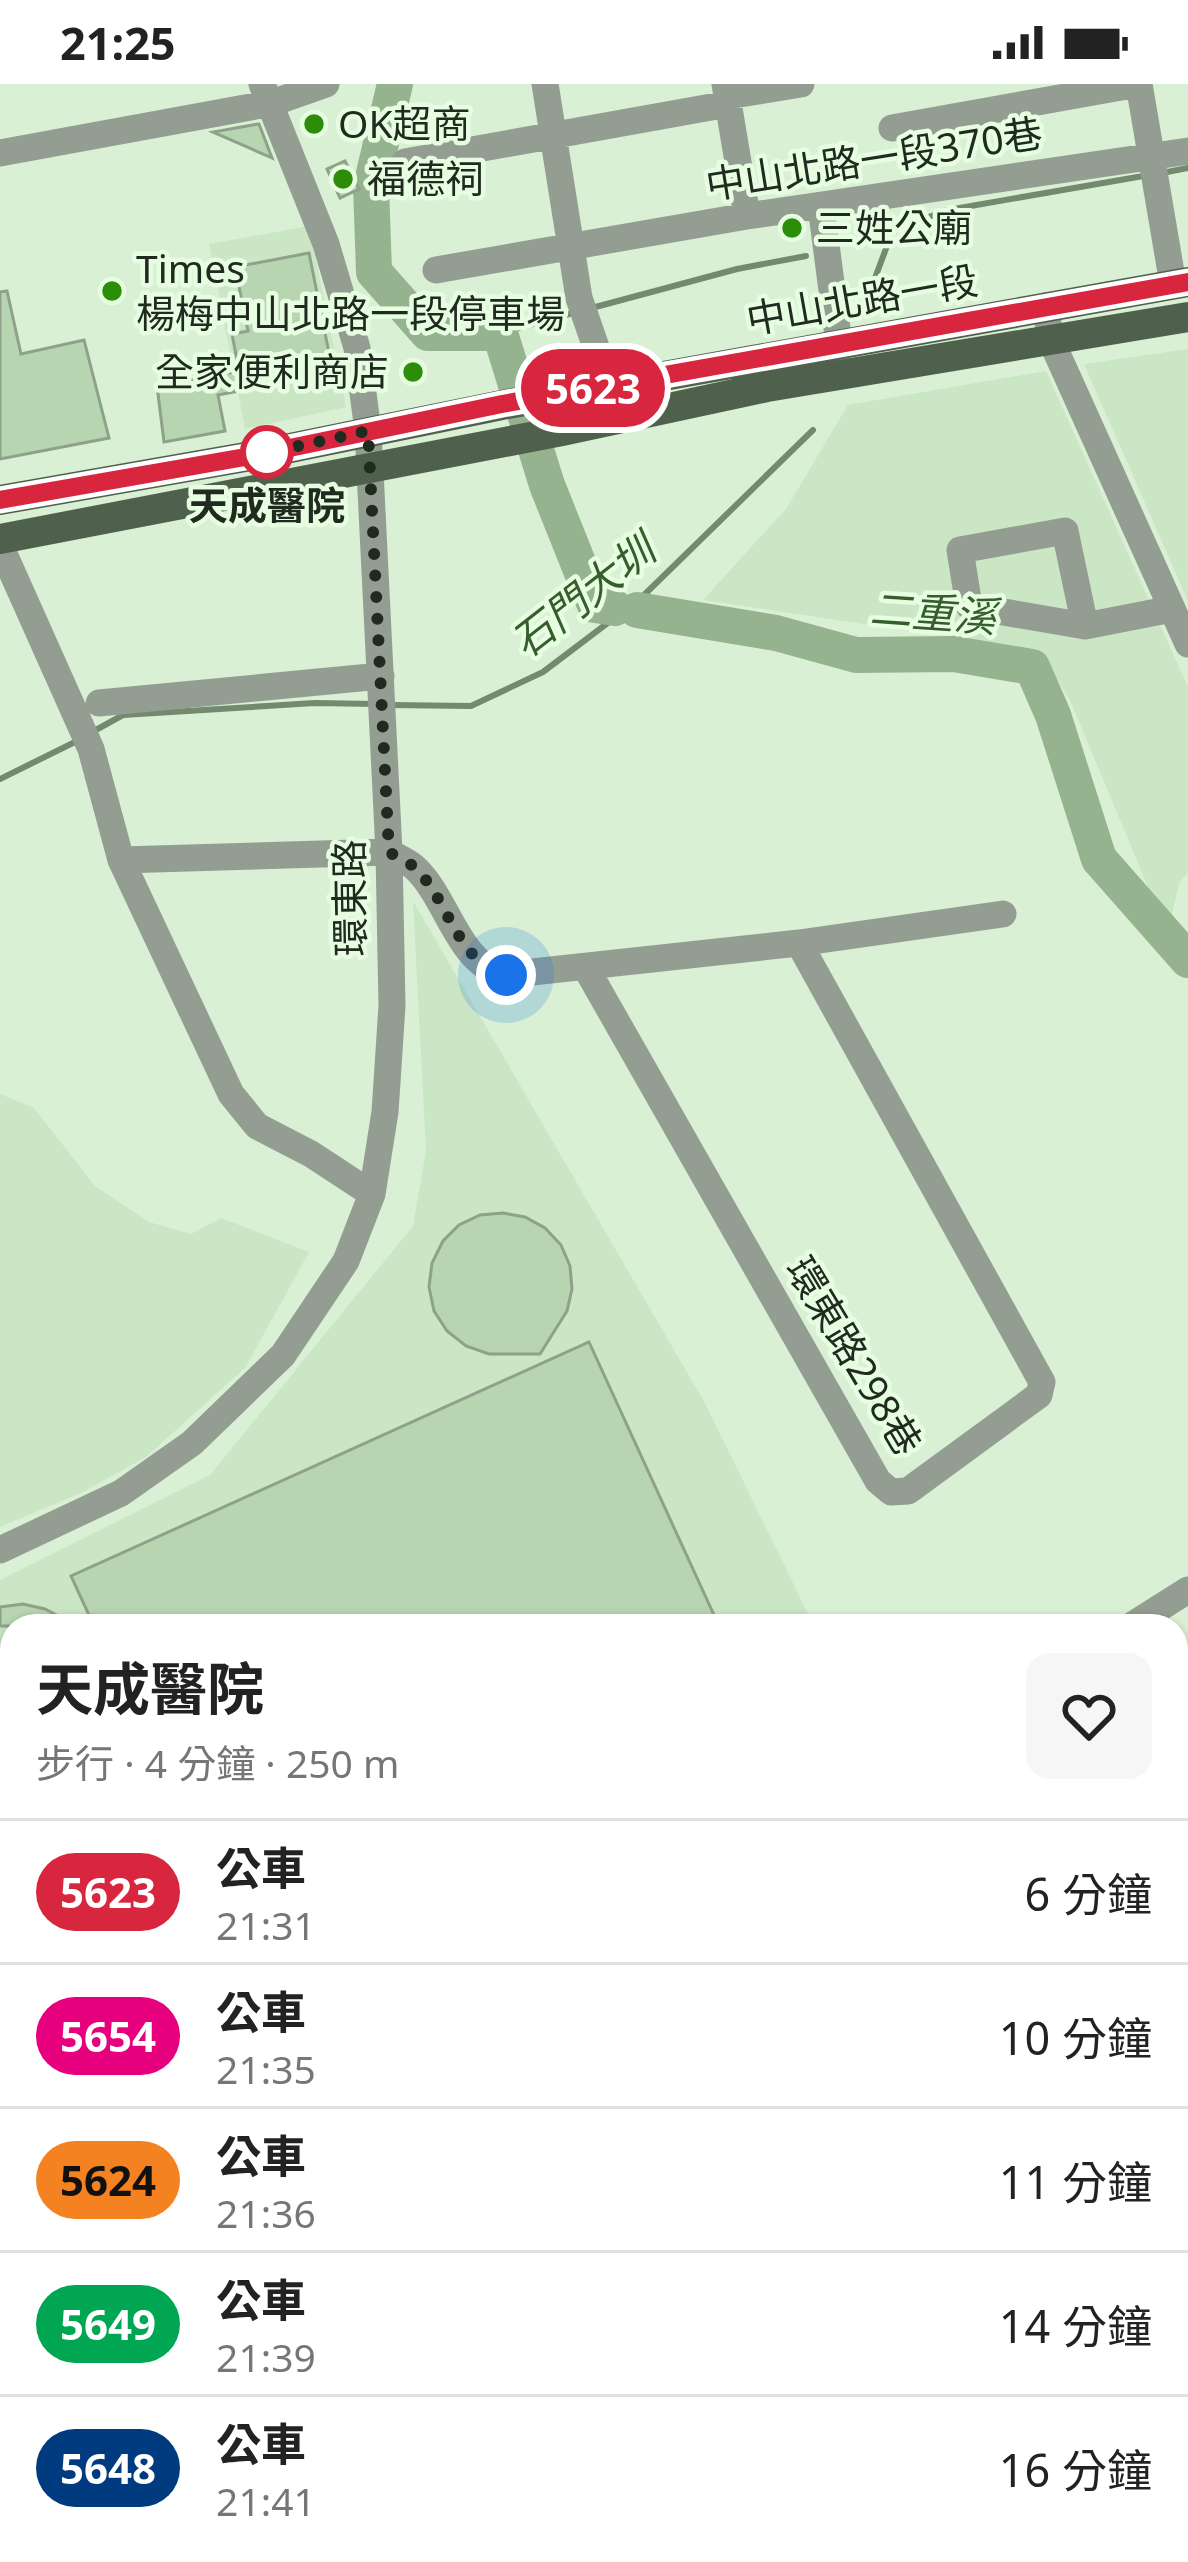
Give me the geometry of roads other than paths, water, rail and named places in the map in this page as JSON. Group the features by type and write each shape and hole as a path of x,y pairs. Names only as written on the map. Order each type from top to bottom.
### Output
{"main road":[{"name":"中山北路一段","path":"368,431 1180,283"},
{"name":"中山北路一段","path":"369,468 767,387 1188,317"},
{"path":"0,500 368,431"},
{"path":"0,542 369,468"}],"street":[{"path":"0,153 326,84"},
{"path":"545,84 582,308 609,385"},
{"path":"405,163 554,136 726,95 801,84"},
{"path":"892,128 1138,84 1180,283"},
{"name":"環東路","path":"0,1550 121,1493 192,1443 283,1355 346,1261 372,1194 385,1112 392,1006 368,431 357,348 345,307 326,244 267,94"},
{"path":"726,95 747,216"},
{"name":"中山北路一段370巷","path":"436,270 747,216 1154,167 1188,152"},
{"path":"821,206 839,344"},
{"path":"1046,306 1050,338 1188,644"},
{"path":"1085,626 1065,531 959,550 969,606 1085,626 1172,609"},
{"path":"0,542 89,710 91,749 121,860 231,1094 257,1126 372,1194"},
{"path":"89,710 381,684"},
{"path":"121,860 389,852 416,868 475,957 490,971 506,975 799,943 1003,914"},
{"name":"環東路298巷","path":"586,968 878,1481 891,1492 908,1491 1039,1395 1042,1382 799,943"},
{"path":"1150,1614 1188,1590"}],"waterway":[{"name":"二重溪","path":"395,84 371,186 374,272 428,333 500,333 547,485 595,605 615,608"},
{"name":"石門大圳","path":"1162,173 1188,168"},
{"name":"石門大圳","path":"866,302 893,230 948,210 1149,175"},
{"path":"588,309 737,269 806,256"},
{"path":"500,333 576,312"},
{"name":"石門大圳","path":"389,705 471,706 543,672 642,597 813,430"},
{"name":"二重溪","path":"637,610 776,633 856,655 954,654 1032,667 1053,715 1099,859 1188,960"},
{"name":"石門大圳","path":"94,731 123,715 315,703 376,704"},
{"name":"石門大圳","path":"0,779 77,741"}],"place":[{"name":"OK超商","path":"314,124"},
{"name":"福德祠","path":"343,179"},
{"name":"三姓公廟","path":"792,228"},
{"name":"Times 楊梅中山北路一段停車場","path":"112,291"},
{"name":"全家便利商店","path":"413,372"},
{"name":"天成醫院","path":"267,452"}]}
